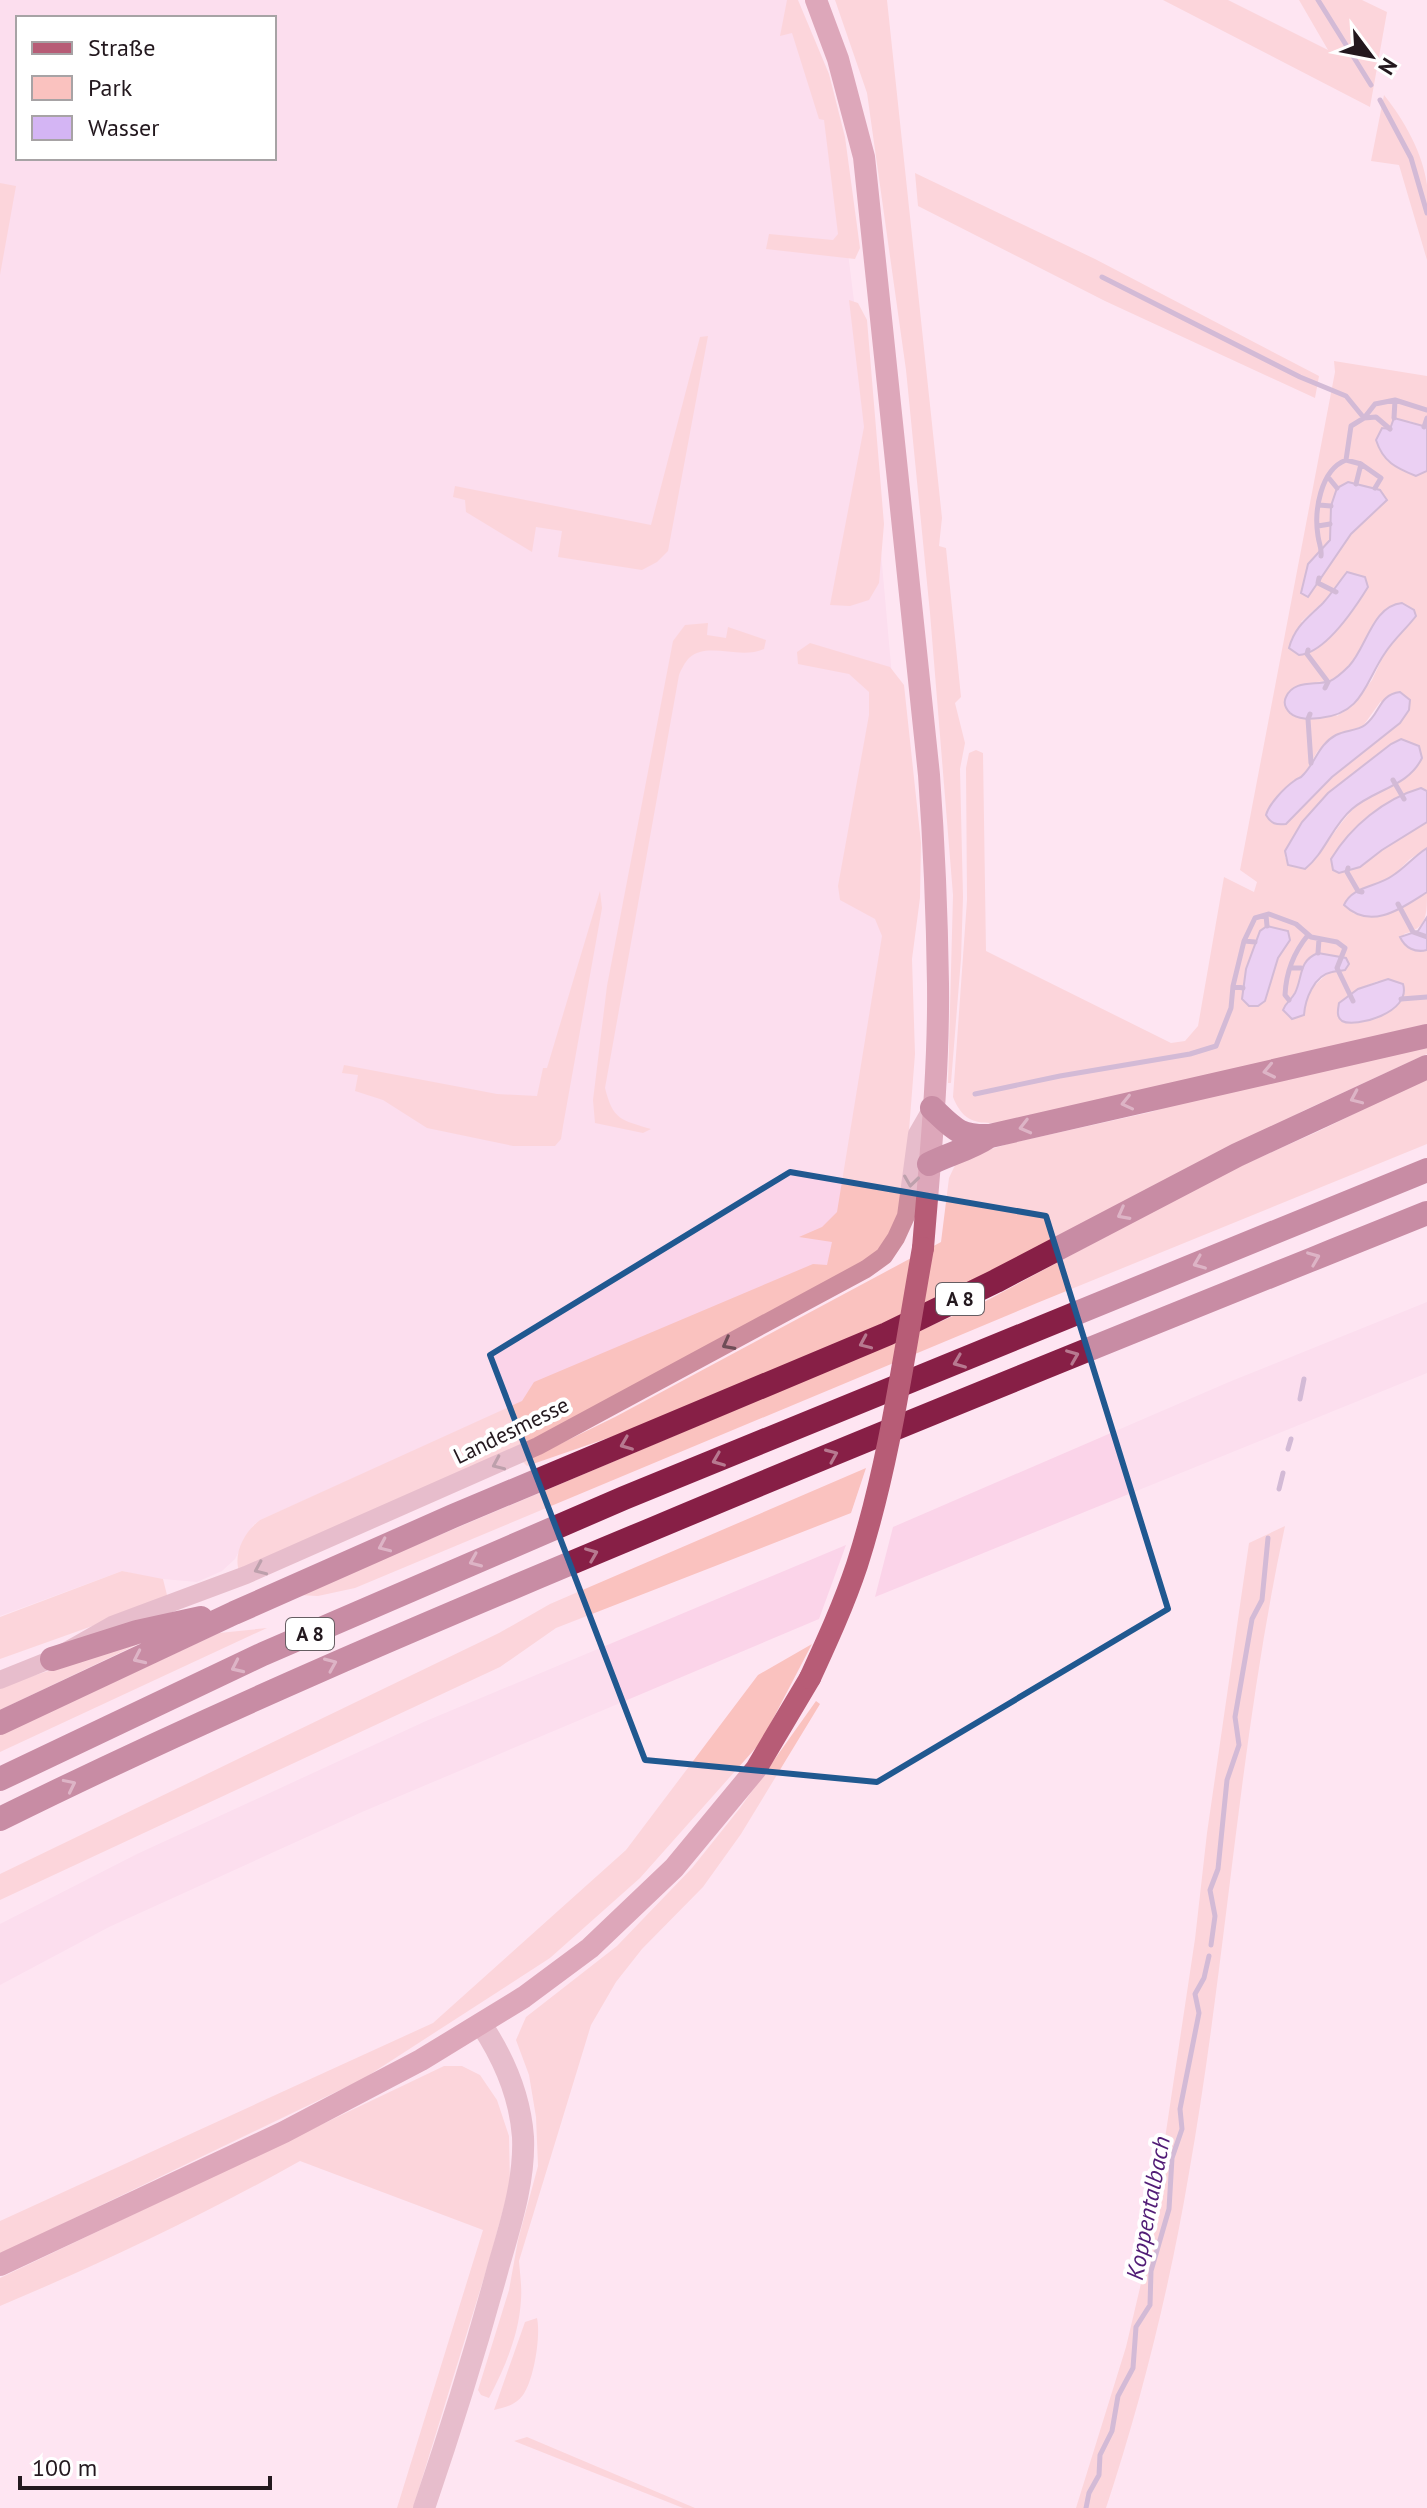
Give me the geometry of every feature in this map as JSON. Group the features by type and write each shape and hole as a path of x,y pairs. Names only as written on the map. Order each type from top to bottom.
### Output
{"highway":[{"path":"932,1108 964,1135 990,1136 1427,1036"},
{"name":"A 8","path":"234,1613 453,1516 887,1334 996,1281 1237,1155 1427,1067"},
{"path":"929,1164 951,1153 972,1148 990,1136"},
{"name":"A 8","path":"0,1779 263,1654 595,1510 1427,1170"},
{"name":"A 8","path":"0,1819 165,1739 438,1618 877,1435 1427,1213"},
{"path":"52,1659 137,1632 234,1613"},
{"path":"0,1723 234,1613"}],"main road":[{"path":"0,2265 284,2132 421,2060 524,1997 590,1948 674,1868 756,1769 810,1678 846,1594 872,1513 894,1419 923,1248 938,986 935,846 902,497 864,157 838,59 816,0"}],"street":[{"name":"Landesmesse","path":"0,1680 52,1659 112,1625 246,1575 538,1446 866,1269 884,1256 906,1216 917,1134 932,1108"},
{"path":"424,2508 475,2354 516,2202 522,2166 521,2115 502,2058 481,2024"}],"highlighted area":[{"path":"790,1172 1046,1216 1168,1609 877,1782 645,1760 490,1355"}],"shaded area":[{"path":"0,0 795,0 829,101 870,429 894,699 902,921 861,1252 260,1520 253,1525 235,1559 222,1571 197,1582 152,1578 122,1571 0,1616"},
{"path":"1427,1302 1427,1373 875,1597 893,1527 1229,1382"},
{"path":"846,1545 819,1619 362,1812 109,1927 0,1985 0,1924 137,1854 426,1721"}],"green space":[{"path":"787,0 798,0 829,74 845,137 860,248 855,259 766,249 769,234 833,240 838,234 824,120 819,119 792,33 780,36"},
{"path":"835,0 887,0 942,518 939,546 946,548 961,697 955,703 965,743 960,769 961,959 951,1083 948,1083 953,895 906,370 867,93"},
{"path":"1163,0 1228,0 1328,50 1299,0 1362,0 1387,12 1370,107"},
{"path":"1384,95 1412,137 1425,173 1427,260 1399,165 1371,161"},
{"path":"915,173 1095,259 1319,376 1315,398 1105,301 918,206"},
{"path":"0,183 16,186 0,275"},
{"path":"849,300 858,303 867,320 884,524 879,583 869,600 850,606 830,605 864,427"},
{"path":"708,336 668,551 657,562 642,570 558,557 562,531 536,527 532,552 466,512 465,500 453,497 455,486 651,525 700,337"},
{"path":"1334,361 1427,376 1427,427 1409,421 1416,476 1427,471 1427,791 1421,788 1370,817 1350,835 1331,859 1347,872 1360,867 1427,822 1427,848 1392,877 1358,891 1353,913 1382,915 1411,903 1427,892 1424,919 1417,928 1404,934 1408,947 1416,951 1427,950 1427,1024 1012,1122 976,1122 963,1114 953,1097 967,900 966,768 969,753 976,750 983,753 986,951 1171,1043 1185,1041 1198,1026 1224,877 1254,892 1257,882 1240,870 1335,372","holes":["1387,500 1351,534 1307,597 1308,564 1330,540 1331,506","1368,587 1355,608 1332,634 1301,622 1323,602","1402,603 1416,616 1386,650 1372,680 1352,706 1337,716 1316,682 1332,679 1345,670 1379,617 1389,607","1381,701 1387,732 1324,783 1290,819 1277,825 1268,808 1293,781 1304,775 1317,752 1332,737 1363,726","1391,744 1396,785 1381,789 1357,805 1312,863 1285,858 1290,843 1305,821 1339,785","1260,931 1290,940 1278,958 1272,977 1242,999 1246,969","1346,958 1339,972 1330,972 1311,990 1304,1015 1292,1019 1286,1003 1298,984","1378,981 1370,1018 1345,1022 1340,1019 1340,1003 1358,989"]},
{"path":"708,623 707,635 726,638 728,627 766,640 764,649 754,652 697,653 688,660 679,675 605,1088 615,1113 651,1129 643,1133 595,1123 593,1100 607,986 673,641 685,625"},
{"path":"810,643 890,667 904,685 921,843 920,898 912,959 915,1054 903,1207 895,1228 876,1256 531,1442 239,1571 238,1557 242,1543 260,1520 522,1401 534,1382 813,1264 827,1265 832,1242 799,1237 822,1227 837,1212 882,936 875,919 840,900 838,886 869,715 869,692 849,674 798,664 797,652"},
{"path":"600,891 602,908 561,1139 555,1146 513,1146 427,1128 383,1100 355,1091 358,1075 342,1073 344,1065 497,1094 537,1096 543,1068 547,1068"},
{"path":"1427,1046 1427,1054 1305,1110 967,1285 813,1355 634,1429 527,1466 523,1462 615,1417 941,1242 949,1178 956,1163 965,1157 1011,1143 1151,1112 1197,1097"},
{"path":"1427,1078 1427,1144 355,1588 318,1596 298,1595 984,1302 1218,1176"},
{"path":"866,1468 851,1513 556,1628 500,1667 0,1900 0,1874 499,1633 550,1604"},
{"path":"1285,1526 1256,1687 1214,2011 1173,2258 1143,2384 1106,2508 1076,2508 1126,2347 1147,2258 1195,1939 1207,1833 1249,1543"},
{"path":"122,1571 163,1579 168,1599 0,1659 0,1617"},
{"path":"267,1628 0,1752 0,1735 219,1633"},
{"path":"151,1638 0,1710 0,1689 14,1682"},
{"path":"812,1644 761,1742 640,1878 550,1958 363,2079 0,2254 0,2221 433,2023 626,1850 758,1675"},
{"path":"816,1701 820,1704 741,1834 703,1887 642,1949 616,1982 591,2025 519,2261 521,2300 514,2338 489,2398 481,2395 478,2390 509,2290 518,2240 538,2166 536,2117 529,2075 516,2040 526,2017 617,1946 692,1868 740,1808"},
{"path":"444,2066 462,2066 480,2075 497,2100 509,2136 510,2184 413,2508 397,2508 483,2230 300,2161 152,2238 0,2306 0,2278"},
{"path":"537,2318 536,2357 527,2388 517,2401 494,2410 525,2322"},
{"path":"527,2437 695,2508 683,2508 514,2441"}],"water":[{"path":"1394,418 1427,427 1427,471 1416,476 1396,467 1382,454 1376,440 1382,428 1390,429"},
{"path":"1348,482 1380,490 1387,500 1351,534 1308,597 1301,593 1308,564 1330,540 1331,506 1337,488"},
{"path":"1347,572 1365,577 1368,587 1329,638 1299,655 1289,648 1295,634"},
{"path":"1402,603 1414,610 1416,616 1389,648 1354,703 1334,715 1320,718 1300,718 1290,713 1285,701 1290,691 1300,685 1330,681 1338,676 1355,658 1384,611"},
{"path":"1400,692 1410,700 1409,710 1400,723 1332,777 1286,824 1270,820 1266,815 1274,801 1302,776 1330,739 1365,725 1383,701"},
{"path":"1401,739 1419,746 1422,758 1416,768 1400,782 1352,809 1305,869 1288,865 1285,851 1302,822 1328,793"},
{"path":"1421,788 1427,791 1427,822 1360,867 1339,873 1333,870 1331,859 1359,825 1394,799"},
{"path":"1427,848 1427,892 1395,911 1374,917 1354,912 1344,905 1353,894 1386,880"},
{"path":"1427,917 1427,950 1411,949 1400,937 1418,931"},
{"path":"1267,926 1288,931 1290,940 1278,958 1265,1001 1258,1006 1249,1006 1242,999 1246,969 1260,931"},
{"path":"1318,953 1346,958 1349,964 1345,970 1320,978 1306,1002 1304,1015 1292,1019 1283,1010 1295,993 1307,960"},
{"path":"1388,979 1403,984 1399,1003 1391,1010 1358,1022 1349,1023 1340,1019 1339,1003 1358,989"}],"waterway":[{"name":"Koppentalbach","path":"1318,0 1371,85"},
{"name":"Koppentalbach","path":"1380,100 1411,158 1427,213"},
{"path":"1102,277 1300,377 1346,396 1364,418 1376,417 1390,429"},
{"path":"1394,418 1395,400"},
{"path":"1321,556 1318,504 1330,473 1346,460 1351,426 1364,418 1375,404 1395,400 1427,410"},
{"path":"1424,427 1427,418"},
{"path":"1346,460 1361,464 1356,484"},
{"path":"1361,464 1381,478 1375,488"},
{"path":"1328,477 1337,488"},
{"path":"1319,505 1331,506"},
{"path":"1318,526 1330,524"},
{"path":"1319,578 1318,583 1336,592"},
{"path":"1308,650 1307,654 1328,682 1325,688"},
{"path":"1310,714 1311,763"},
{"path":"1393,780 1404,799"},
{"path":"1348,868 1347,872 1358,891 1362,892"},
{"path":"1398,904 1413,932 1427,937"},
{"path":"975,1094 1190,1054 1216,1046 1231,1008 1244,941 1255,918 1269,914 1296,924 1311,937 1337,942 1345,948 1337,968 1353,1001"},
{"path":"1266,915 1267,926"},
{"path":"1289,1000 1285,995 1289,971 1308,935"},
{"path":"1318,953 1319,939"},
{"path":"1244,941 1255,942"},
{"path":"1290,968 1301,968"},
{"path":"1233,986 1243,988"},
{"path":"1401,999 1427,997"},
{"name":"Koppentalbach","path":"1300,1399 1304,1379"},
{"name":"Koppentalbach","path":"1288,1449 1291,1439"},
{"name":"Koppentalbach","path":"1279,1489 1283,1473"},
{"name":"Koppentalbach","path":"1211,1945 1215,1916 1210,1890 1218,1869 1227,1780 1239,1745 1235,1717 1252,1619 1262,1600 1268,1538"},
{"name":"Koppentalbach","path":"1086,2508 1089,2493 1099,2475 1100,2455 1112,2431 1118,2396 1133,2368 1136,2327 1150,2305 1151,2271 1169,2209 1172,2158 1182,2129 1180,2109 1199,2013 1195,1994 1204,1978 1209,1956"}]}
